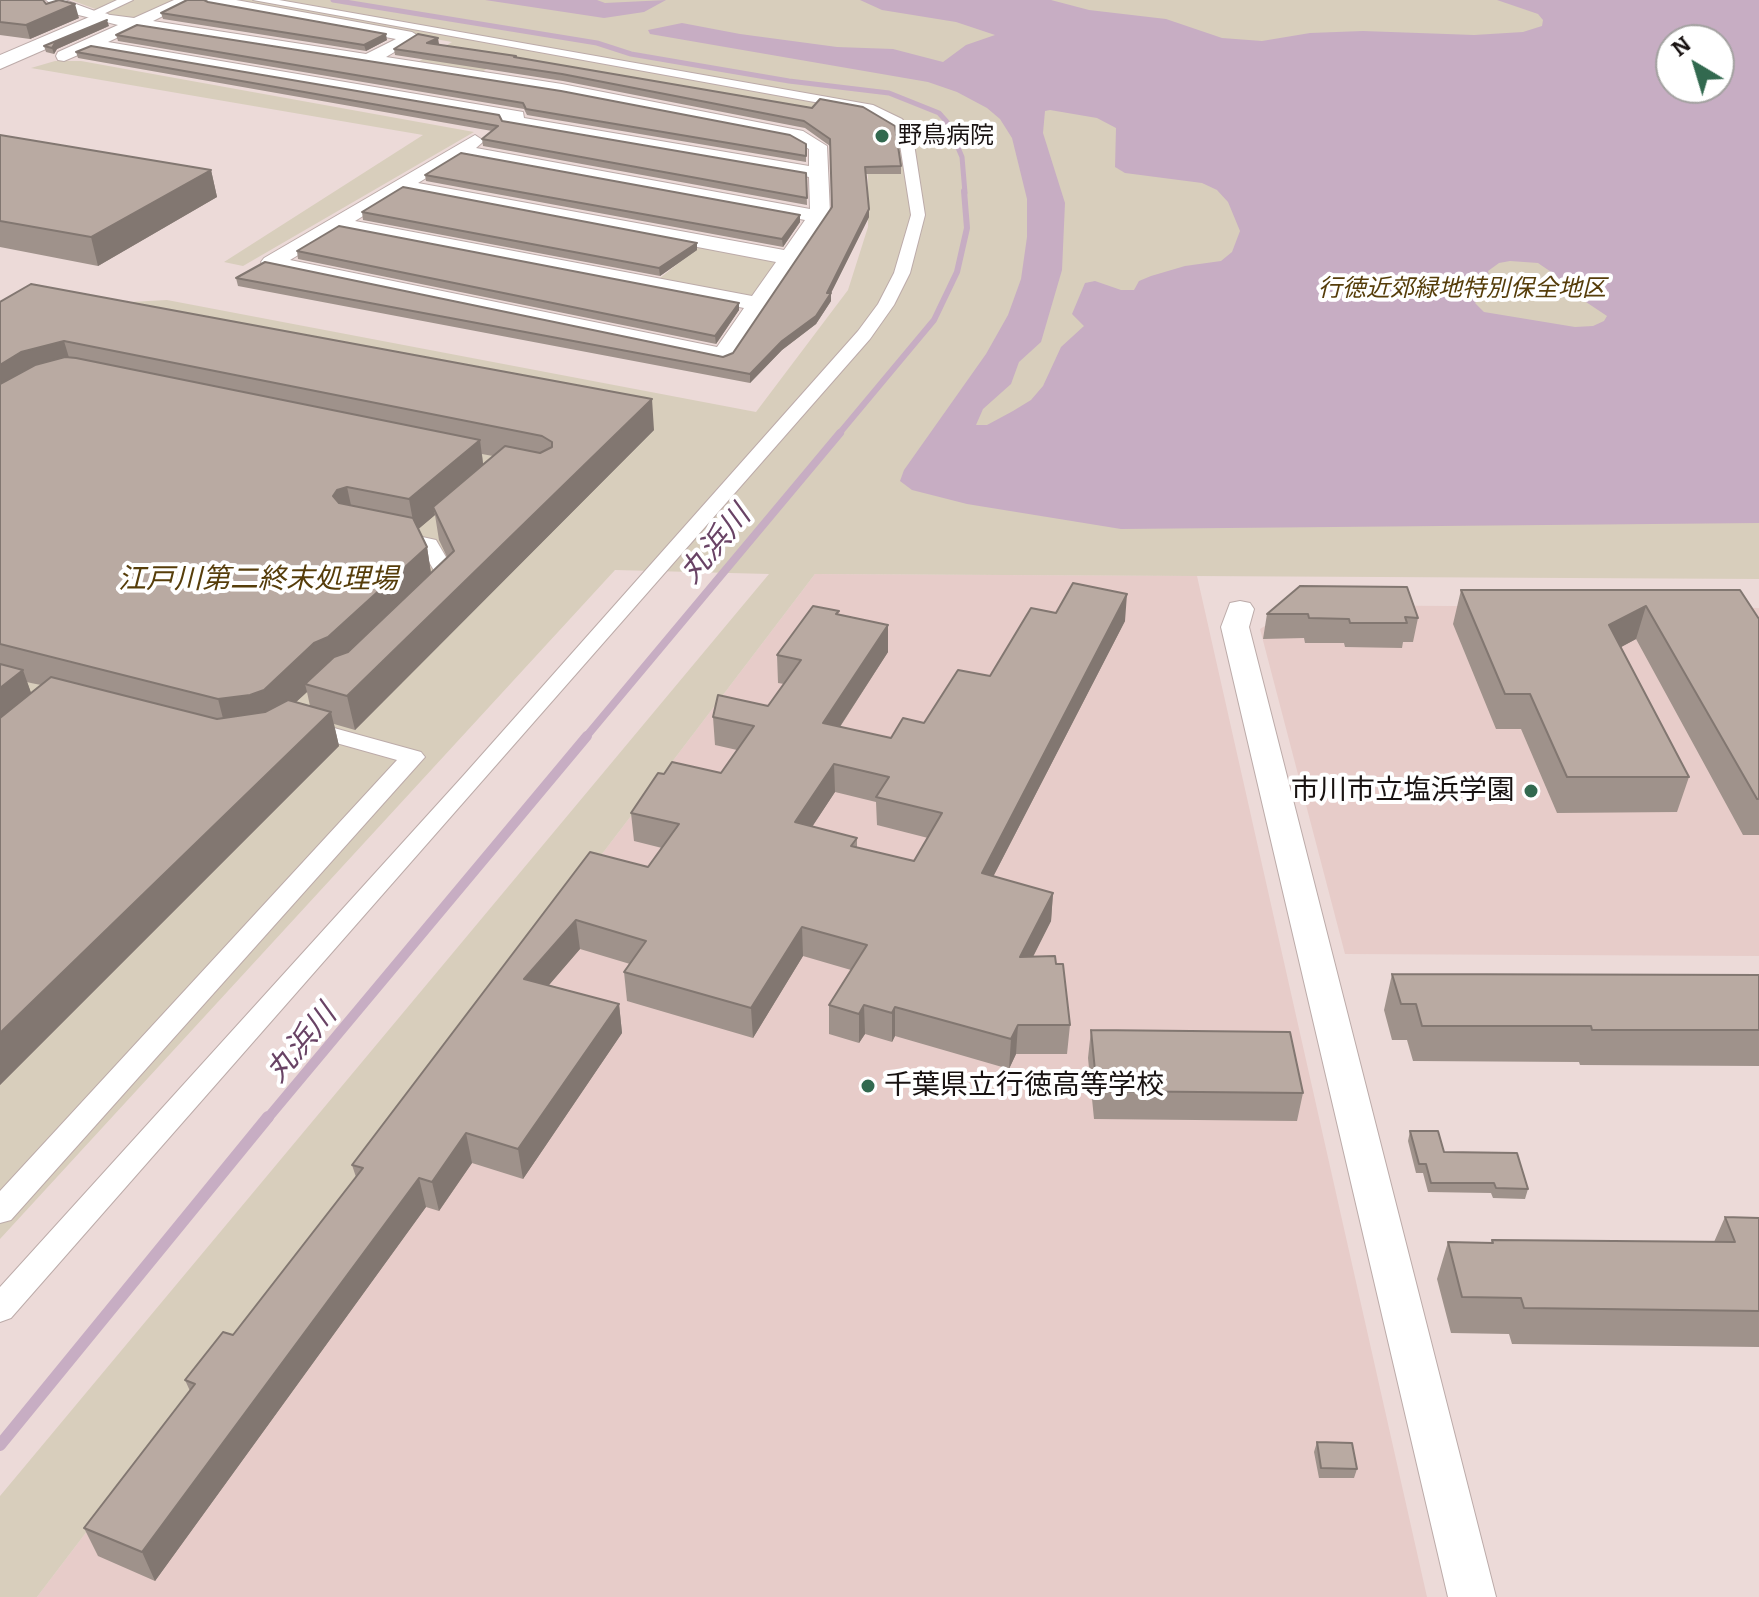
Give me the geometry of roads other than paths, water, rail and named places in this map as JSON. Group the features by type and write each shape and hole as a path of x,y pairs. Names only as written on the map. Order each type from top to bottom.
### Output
{"street":[{"path":"54,0 65,7 97,16 136,23 562,89 797,135 818,146 818,216 723,355 271,262 562,89"},
{"path":"0,63 127,0"},
{"path":"64,56 187,0"},
{"path":"210,0 412,37 323,83"},
{"path":"0,1309 461,793 864,335 886,305 902,273 918,215 905,131 897,122 868,108 259,0"},
{"path":"90,44 818,173"},
{"path":"459,151 818,216"},
{"path":"400,185 791,258"},
{"path":"336,223 759,304"},
{"path":"420,542 441,524"},
{"path":"380,534 429,544 447,582 421,609"},
{"path":"1240,609 1235,627 1472,1597"},
{"path":"0,1211 413,757 286,728 312,704"}],"waterway":[{"name":"丸浜川","path":"333,0 597,43 631,54 789,81 889,93 939,113 947,122 962,157 965,193"},
{"name":"丸浜川","path":"838,435 934,320 957,272 967,228 964,191"},
{"name":"丸浜川","path":"585,738 840,433"},
{"name":"丸浜川","path":"267,1119 587,736"},
{"name":"丸浜川","path":"0,1445 268,1117"}],"place":[{"name":"野鳥病院","path":"882,136"},
{"name":"市川市立塩浜学園","path":"1531,791"},
{"name":"千葉県立行徳高等学校","path":"868,1086"}],"park label":[{"name":"行徳近郊緑地特別保全地区","path":"1462,289"},
{"name":"江戸川第二終末処理場","path":"258,580"}]}
